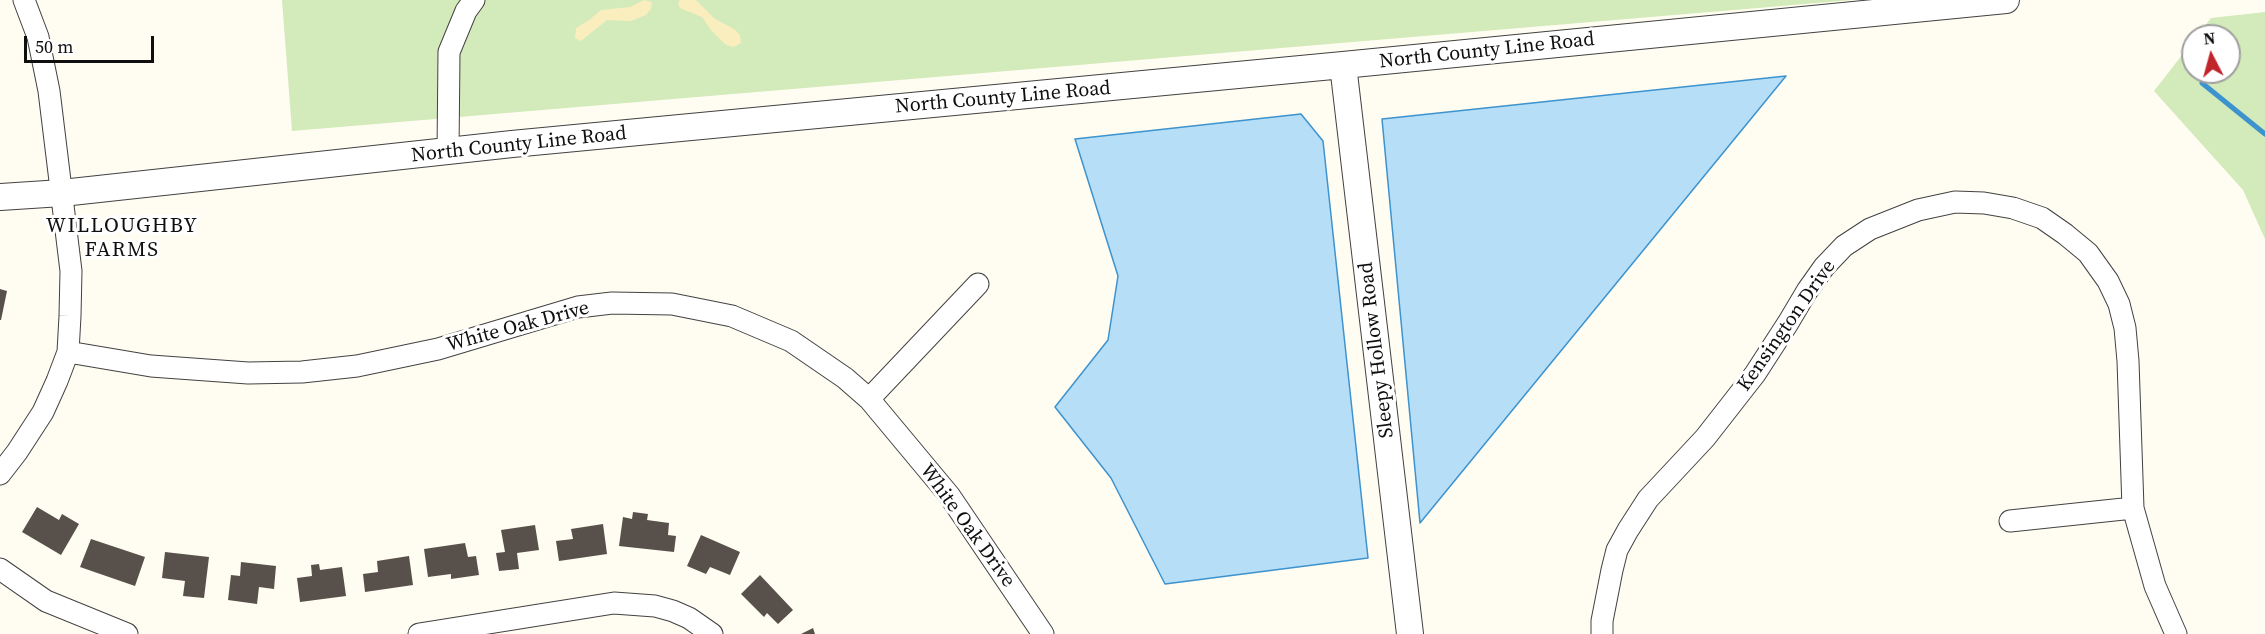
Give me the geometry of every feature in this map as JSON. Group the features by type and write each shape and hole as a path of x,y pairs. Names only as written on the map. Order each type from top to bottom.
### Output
{"street":[{"path":"0,474 43,412 68,352 71,271 62,193 49,91 38,37 24,0"},
{"path":"448,152 448,52 466,10 474,0"},
{"name":"North County Line Road","path":"0,197 62,193 524,143 1343,66 2006,0"},
{"name":"Sleepy Hollow Road","path":"1343,66 1410,634"},
{"name":"Kensington Drive","path":"1602,634 1607,588 1617,550 1628,530 1648,499 1705,438 1755,374 1824,267 1844,246 1870,229 1918,210 1955,202 1984,203 2013,208 2042,218 2065,234 2099,266 2108,281 2119,304 2125,328 2133,508 2155,586 2176,634"},
{"path":"869,399 978,284"},
{"name":"White Oak Drive","path":"68,352 161,367 248,373 302,372 357,366 438,349 578,307 621,303 672,304 732,316 791,341 845,378 869,399 949,495 1043,634"},
{"path":"2010,521 2133,508"},
{"path":"0,569 46,602 127,634"},
{"path":"419,634 614,603 655,606 673,611 689,618 712,634"}],"green space":[{"path":"282,0 1853,0 292,131"},
{"path":"2265,12 2265,239 2243,190 2154,91 2181,56 2181,84 2241,84 2241,24 2206,24 2211,18"}],"sand":[{"path":"644,0 652,2 651,9 646,15 631,21 607,20 581,41 575,38 576,28 601,10 630,7"},
{"path":"680,0 696,0 715,19 734,29 740,35 741,43 734,47 726,45 702,17 680,8 678,3"}],"water":[{"path":"1786,76 1420,523 1382,119"},
{"path":"1301,114 1323,141 1368,558 1165,584 1111,478 1055,407 1108,340 1118,276 1075,139"}],"building":[{"path":"0,289 7,291 1,320 0,320"},
{"path":"37,507 59,520 62,514 79,524 61,555 22,532"},
{"path":"633,512 648,514 647,520 669,523 668,535 676,536 674,552 619,546 623,517 632,519"},
{"path":"603,524 607,554 559,561 556,541 573,539 571,529"},
{"path":"535,525 539,550 517,553 519,569 499,571 496,553 505,552 501,530"},
{"path":"701,535 740,552 730,575 710,567 706,574 687,566"},
{"path":"91,539 145,557 135,586 80,567"},
{"path":"465,543 468,557 476,556 479,575 451,579 451,574 428,577 424,549"},
{"path":"165,552 209,557 204,598 183,596 185,581 162,578"},
{"path":"409,556 413,585 365,592 363,574 378,572 377,561"},
{"path":"241,562 276,566 274,589 259,587 257,604 228,600 231,575 240,576"},
{"path":"319,564 320,570 342,567 346,596 300,602 297,578 312,576 311,565"},
{"path":"760,575 793,610 778,624 767,613 764,617 741,594"},
{"path":"813,628 815,634 801,634"}],"waterway":[{"path":"2203,84 2265,134"}],"district":[{"name":"WILLOUGHBY FARMS","path":"122,239"}]}
